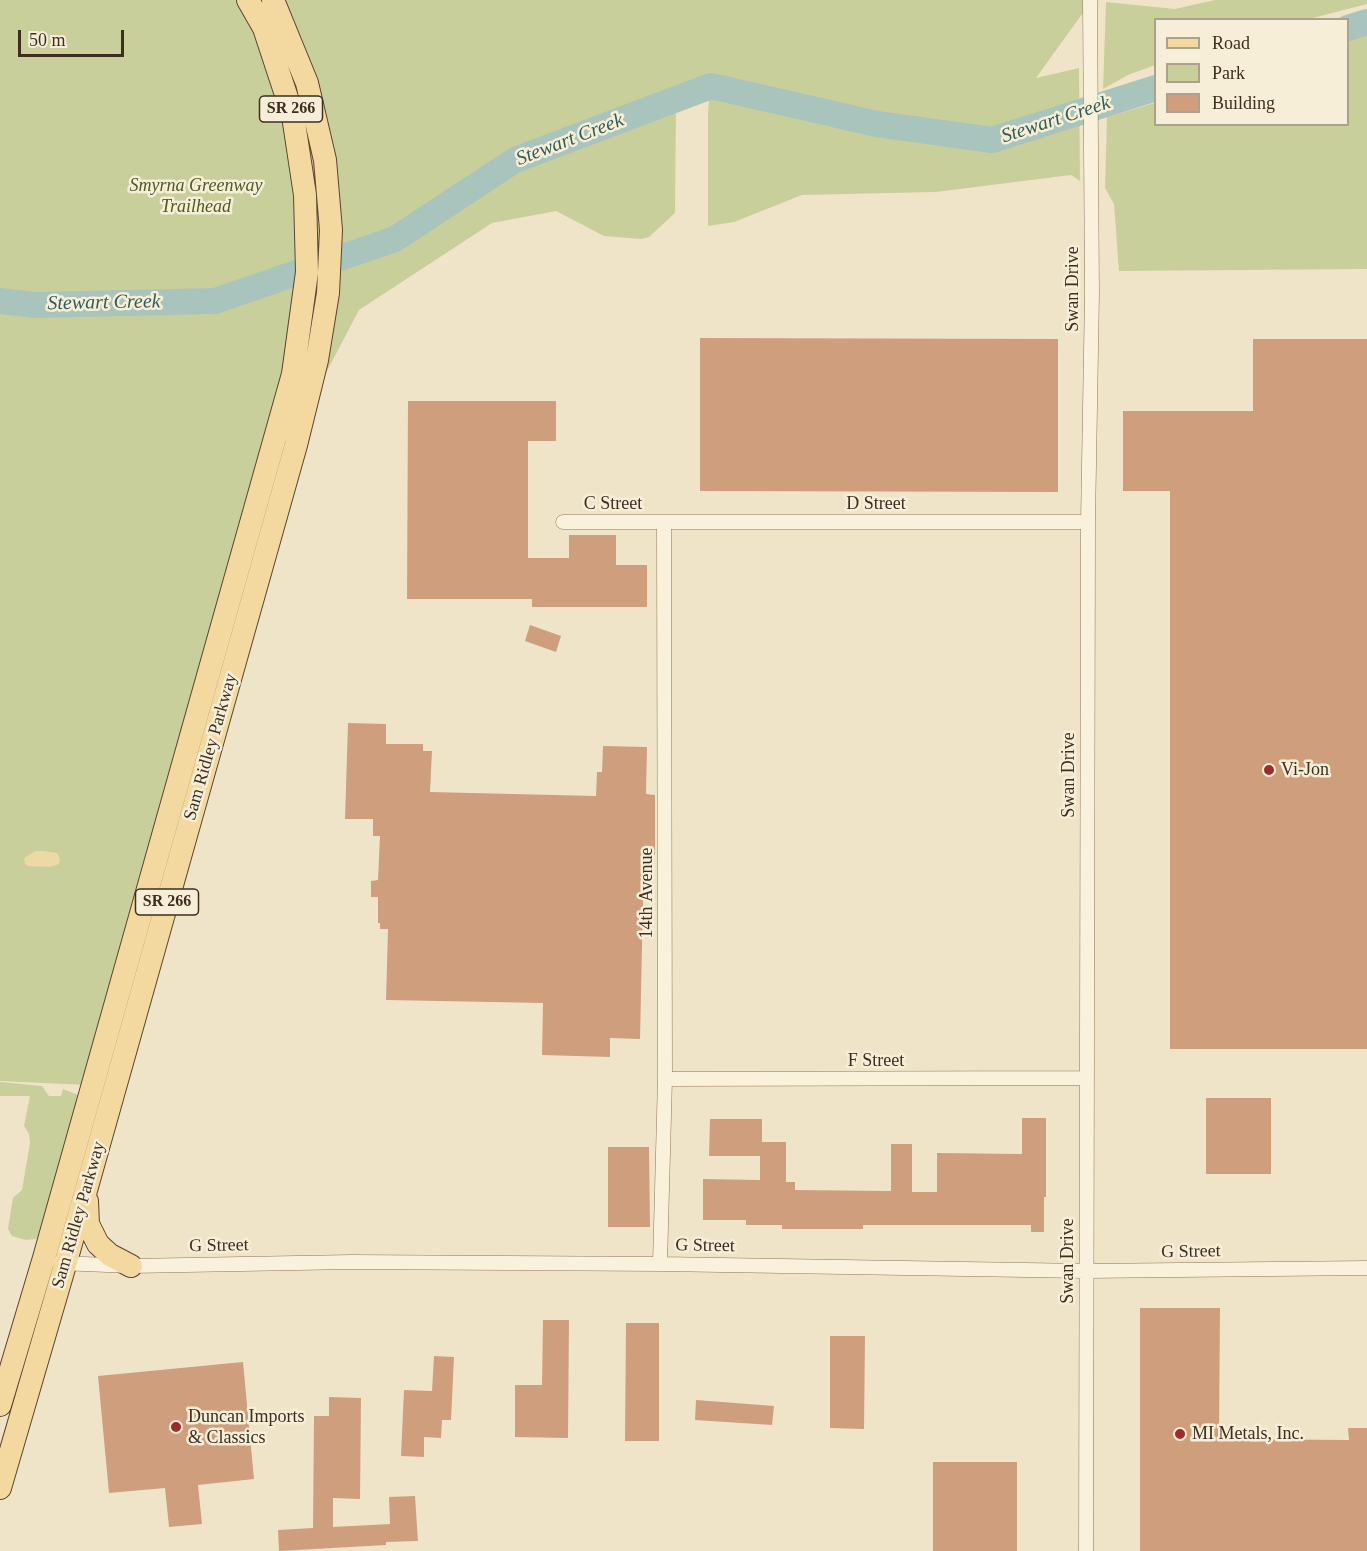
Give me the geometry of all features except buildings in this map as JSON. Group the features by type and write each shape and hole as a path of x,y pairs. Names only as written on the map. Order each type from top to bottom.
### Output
{"main road":[{"name":"Sam Ridley Parkway","path":"0,1488 55,1261 293,375 307,272 305,195 293,116 264,28 248,0"},
{"name":"Sam Ridley Parkway","path":"0,1405 55,1261 87,1187 297,443 317,360 328,293 330,251 325,160 307,83 273,0"},
{"path":"87,1187 88,1224 98,1244 110,1255 131,1266"}],"street":[{"name":"Swan Drive","path":"1086,1551 1088,522 1092,293 1089,1"},
{"name":"C Street","path":"563,522 664,522"},
{"name":"D Street","path":"664,522 1088,522"},
{"name":"14th Avenue","path":"660,1263 665,1079 664,522"},
{"name":"F Street","path":"665,1079 1086,1078"},
{"name":"G Street","path":"55,1261 131,1266 333,1262 660,1263 1086,1271 1367,1268"}],"green space":[{"name":"Smyrna Greenway Trailhead","path":"0,0 1089,0 1090,3 1036,78 1079,68 1080,181 1071,175 936,192 802,195 734,222 708,226 710,86 676,103 675,213 649,237 641,239 604,236 556,211 492,223 359,310 283,455 87,1085 0,1081"},
{"path":"1215,0 1367,0 1367,4 1313,18 1154,18 1154,65 1128,75 1103,89 1106,2 1175,9"},
{"path":"1367,32 1367,269 1119,271 1114,204 1105,188 1107,117 1154,103 1154,126 1349,126 1349,39"},
{"path":"0,1082 42,1086 49,1096 61,1096 63,1089 81,1096 39,1237 36,1239 26,1240 12,1236 8,1229 13,1198 22,1190 30,1143 29,1134 24,1126 30,1096 0,1096"}],"sand":[{"path":"35,851 57,853 60,858 59,864 50,867 28,866 24,858"}],"waterway":[{"name":"Stewart Creek","path":"1349,28 1367,22"},
{"name":"Stewart Creek","path":"0,301 36,305 215,301 395,239 515,160 711,86 877,124 992,140 1154,89"}],"place":[{"name":"Vi-Jon","path":"1269,770"},
{"name":"Duncan Imports & Classics","path":"176,1427"},
{"name":"MI Metals, Inc.","path":"1180,1434"}]}
